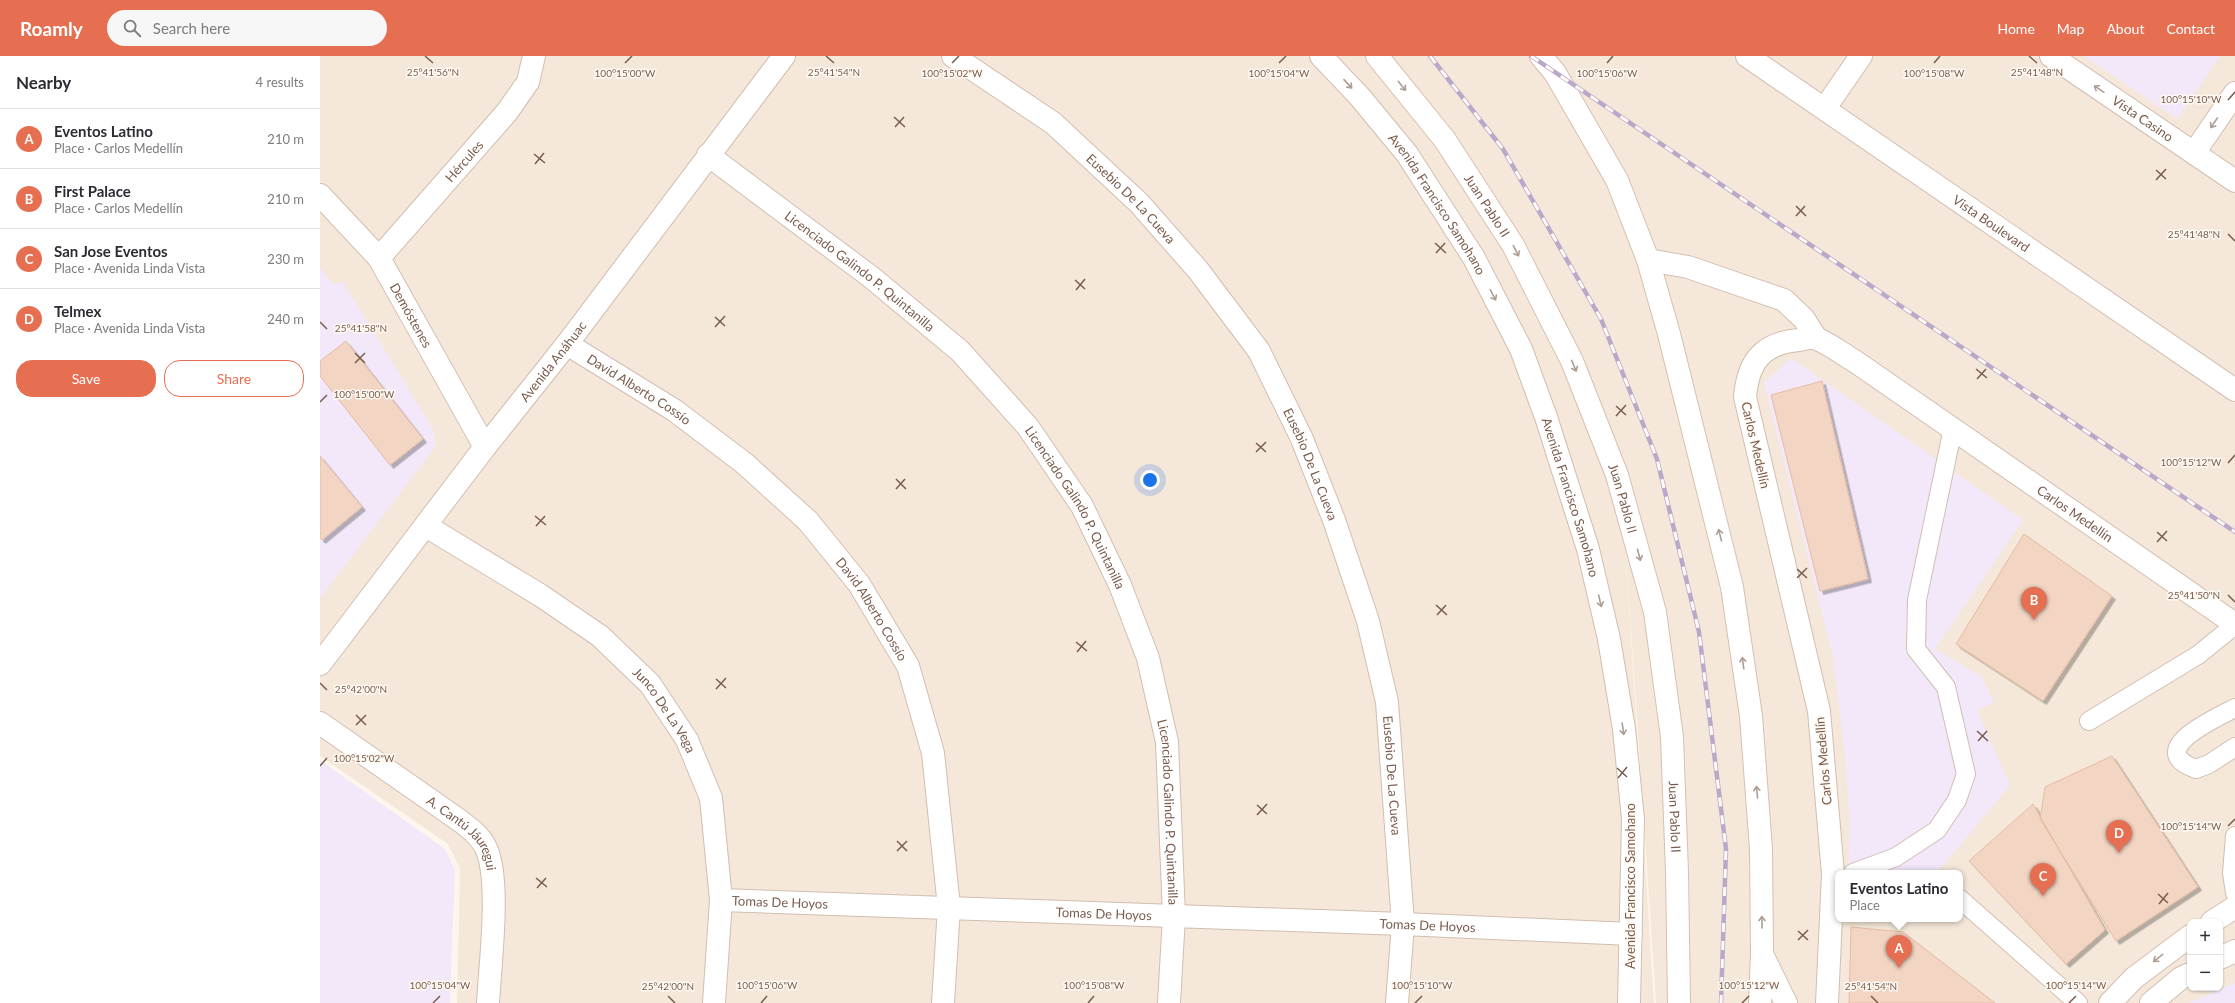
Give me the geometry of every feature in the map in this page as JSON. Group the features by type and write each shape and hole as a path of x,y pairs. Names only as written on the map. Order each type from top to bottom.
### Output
{"street":[{"name":"Hércules","path":"379,258 507,112 528,82 534,56"},
{"name":"Avenida Anáhuac","path":"320,664 485,447 567,344 708,154 784,56"},
{"name":"Eusebio De La Cueva","path":"953,56 1053,123 1139,202 1198,270 1259,351 1302,439 1334,520 1368,621 1388,702 1403,924 1397,1003"},
{"name":"Avenida Francisco Samohano","path":"1321,56 1360,97 1406,154 1474,258 1521,349 1546,418 1588,549 1609,639 1624,729 1633,819 1629,1003"},
{"name":"Juan Pablo II","path":"1377,56 1445,140 1512,245 1572,361 1617,475 1655,612 1672,737 1677,872 1679,1003"},
{"path":"1541,56 1555,73 1617,180 1648,260 1669,334 1732,587 1752,732 1761,849 1762,954 1760,1003"},
{"name":"Vista Boulevard","path":"1747,56 2235,390"},
{"path":"1825,108 1861,56"},
{"name":"Vista Casino","path":"2051,56 2235,182"},
{"path":"2194,153 2235,93"},
{"name":"Licenciado Galindo P. Quintanilla","path":"708,154 871,277 960,350 1028,427 1082,506 1120,585 1148,658 1167,742 1174,916 1169,1003"},
{"name":"Demóstenes","path":"320,195 379,258 485,447"},
{"path":"1648,260 1688,267 1784,300 1799,314 1816,338"},
{"name":"Carlos Medellín","path":"1841,870 1819,711 1744,397 1747,378 1752,363 1771,346 1790,340 1816,338 1856,362 1954,428 2235,624"},
{"name":"David Alberto Cossío","path":"567,344 674,410 744,463 808,520 859,584 908,666 933,753 949,907 943,1003"},
{"name":"Junco De La Vega","path":"426,526 540,595 600,636 650,684 687,740 711,798 721,900 714,1003"},
{"name":"A. Cantú Jáuregui","path":"320,723 456,818 474,832 486,847 492,868 494,892 488,1003"},
{"name":"Tomas De Hoyos","path":"721,900 949,907 1631,934"},
{"path":"2217,919 2235,907"},
{"name":"Carlos Medellín","path":"1827,1003 1836,922"},
{"path":"2110,1003 2134,978 2187,938"},
{"path":"2223,957 2235,951"},
{"path":"1762,954 1786,1003"},
{"path":"2151,1003 2181,978 2187,975"}],"lane":[{"path":"1852,870 1896,858 1937,830 1957,800 1966,774 1946,687 1916,649 1917,600 1954,428"},
{"path":"2089,721 2198,655 2235,624"},
{"path":"2235,708 2194,729 2182,740 2177,750 2179,757 2186,766 2196,769 2209,764 2235,747"},
{"path":"2235,836 2232,873 2235,893"},
{"path":"1963,902 2078,1003"}],"shaded area":[{"path":"320,56 2235,56 2235,1003 1656,1003 1624,525 1654,1003 457,1003 460,868 448,844 320,756"},
{"path":"2084,56 2220,56 2177,119"},
{"path":"320,268 333,284 343,282 433,429 436,446 320,598"},
{"path":"1791,358 2023,520 1935,649 1982,677 1994,702 1977,711 2010,785 1939,870 1848,870 1850,827 1845,754 1833,657 1764,383"},
{"path":"320,760 445,849 455,870 450,1003 320,1003"},
{"path":"2235,983 2235,1003 2189,1003 2217,991 2223,991 2223,988"}],"building":[{"path":"346,341 423,439 390,465 320,376 320,361"},
{"path":"1822,381 1868,579 1820,591 1771,395"},
{"path":"320,456 362,507 322,540 320,538"},
{"path":"2024,534 2112,596 2043,701 1956,644"},
{"path":"2112,756 2198,887 2116,941 2040,819 2045,787"},
{"path":"2033,804 2105,930 2066,964 1969,861"},
{"path":"1851,927 1903,932 1995,1003 1849,1003"}],"railway":[{"path":"1430,56 1503,149 1601,319 1657,459 1699,632 1726,849 1721,1003"},
{"path":"1531,56 2235,532"}],"place":[{"name":"First Palace","path":"2034,620"},
{"name":"Telmex","path":"2119,853"},
{"name":"San Jose Eventos","path":"2043,896"},
{"name":"Eventos Latino","path":"1899,968"}]}
